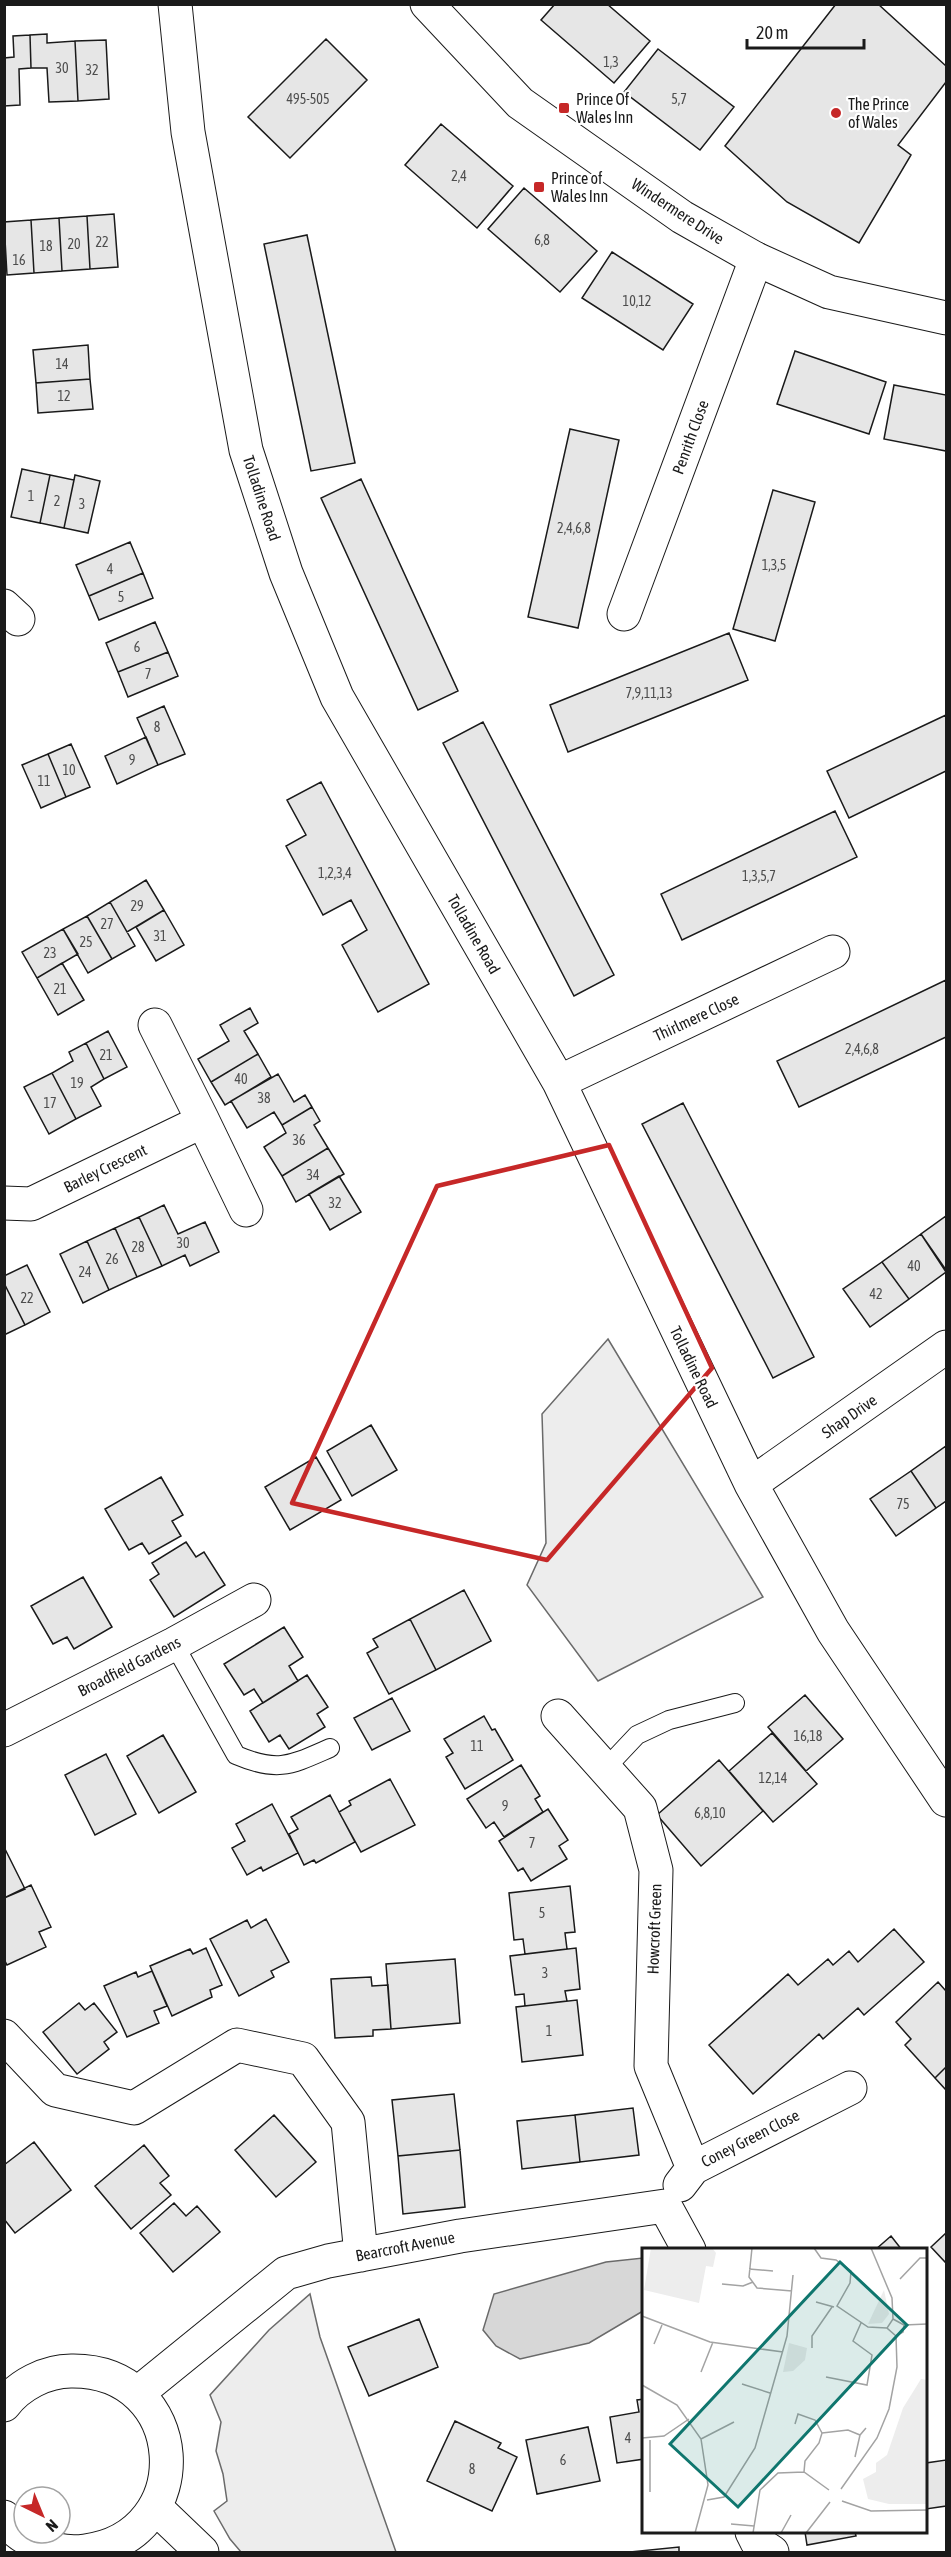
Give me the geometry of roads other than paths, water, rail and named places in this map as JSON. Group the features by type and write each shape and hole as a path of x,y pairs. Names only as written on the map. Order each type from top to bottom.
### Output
{"street":[{"name":"Tolladine Road","path":"175,4 188,132 246,450 286,573 338,697 559,1082 751,1484 833,1631 946,1800"},
{"name":"Windermere Drive","path":"427,4 520,103 682,217 756,259 829,292 946,318"},
{"name":"Penrith Close","path":"624,614 756,259"},
{"name":"Thirlmere Close","path":"559,1082 833,952"},
{"path":"155,1025 246,1210"},
{"name":"Barley Crescent","path":"4,1203 31,1204 203,1121"},
{"name":"Shap Drive","path":"751,1484 946,1347"},
{"name":"Broadfield Gardens","path":"4,1730 174,1644 254,1600"},
{"name":"Howcroft Green","path":"558,1716 640,1808 656,1870 651,2066 693,2168"},
{"path":"4,2036 55,2090 134,2108 237,2045 303,2060 348,2122 361,2254"},
{"name":"Coney Green Close","path":"665,2206 693,2168 850,2088"},
{"path":"665,2206 688,2248"},
{"name":"Bearcroft Avenue","path":"138,2393 286,2273 328,2261 460,2236 665,2206"},
{"path":"4,2517 19,2546 75,2553 99,2549 121,2540 140,2526 155,2507 163,2488 167,2468 166,2447 161,2427 152,2409 138,2393 115,2378 88,2370 60,2371 33,2380 7,2398"},
{"path":"155,2507 202,2553"}],"lane":[{"path":"174,1644 236,1755 255,1763 282,1767 330,1749"},
{"path":"605,1769 637,1735 669,1720 735,1703"}],"place":[{"name":"Prince Of Wales Inn","path":"564,108"},
{"name":"The Prince of Wales","path":"836,113"},
{"name":"Prince of Wales Inn","path":"539,187"}]}
